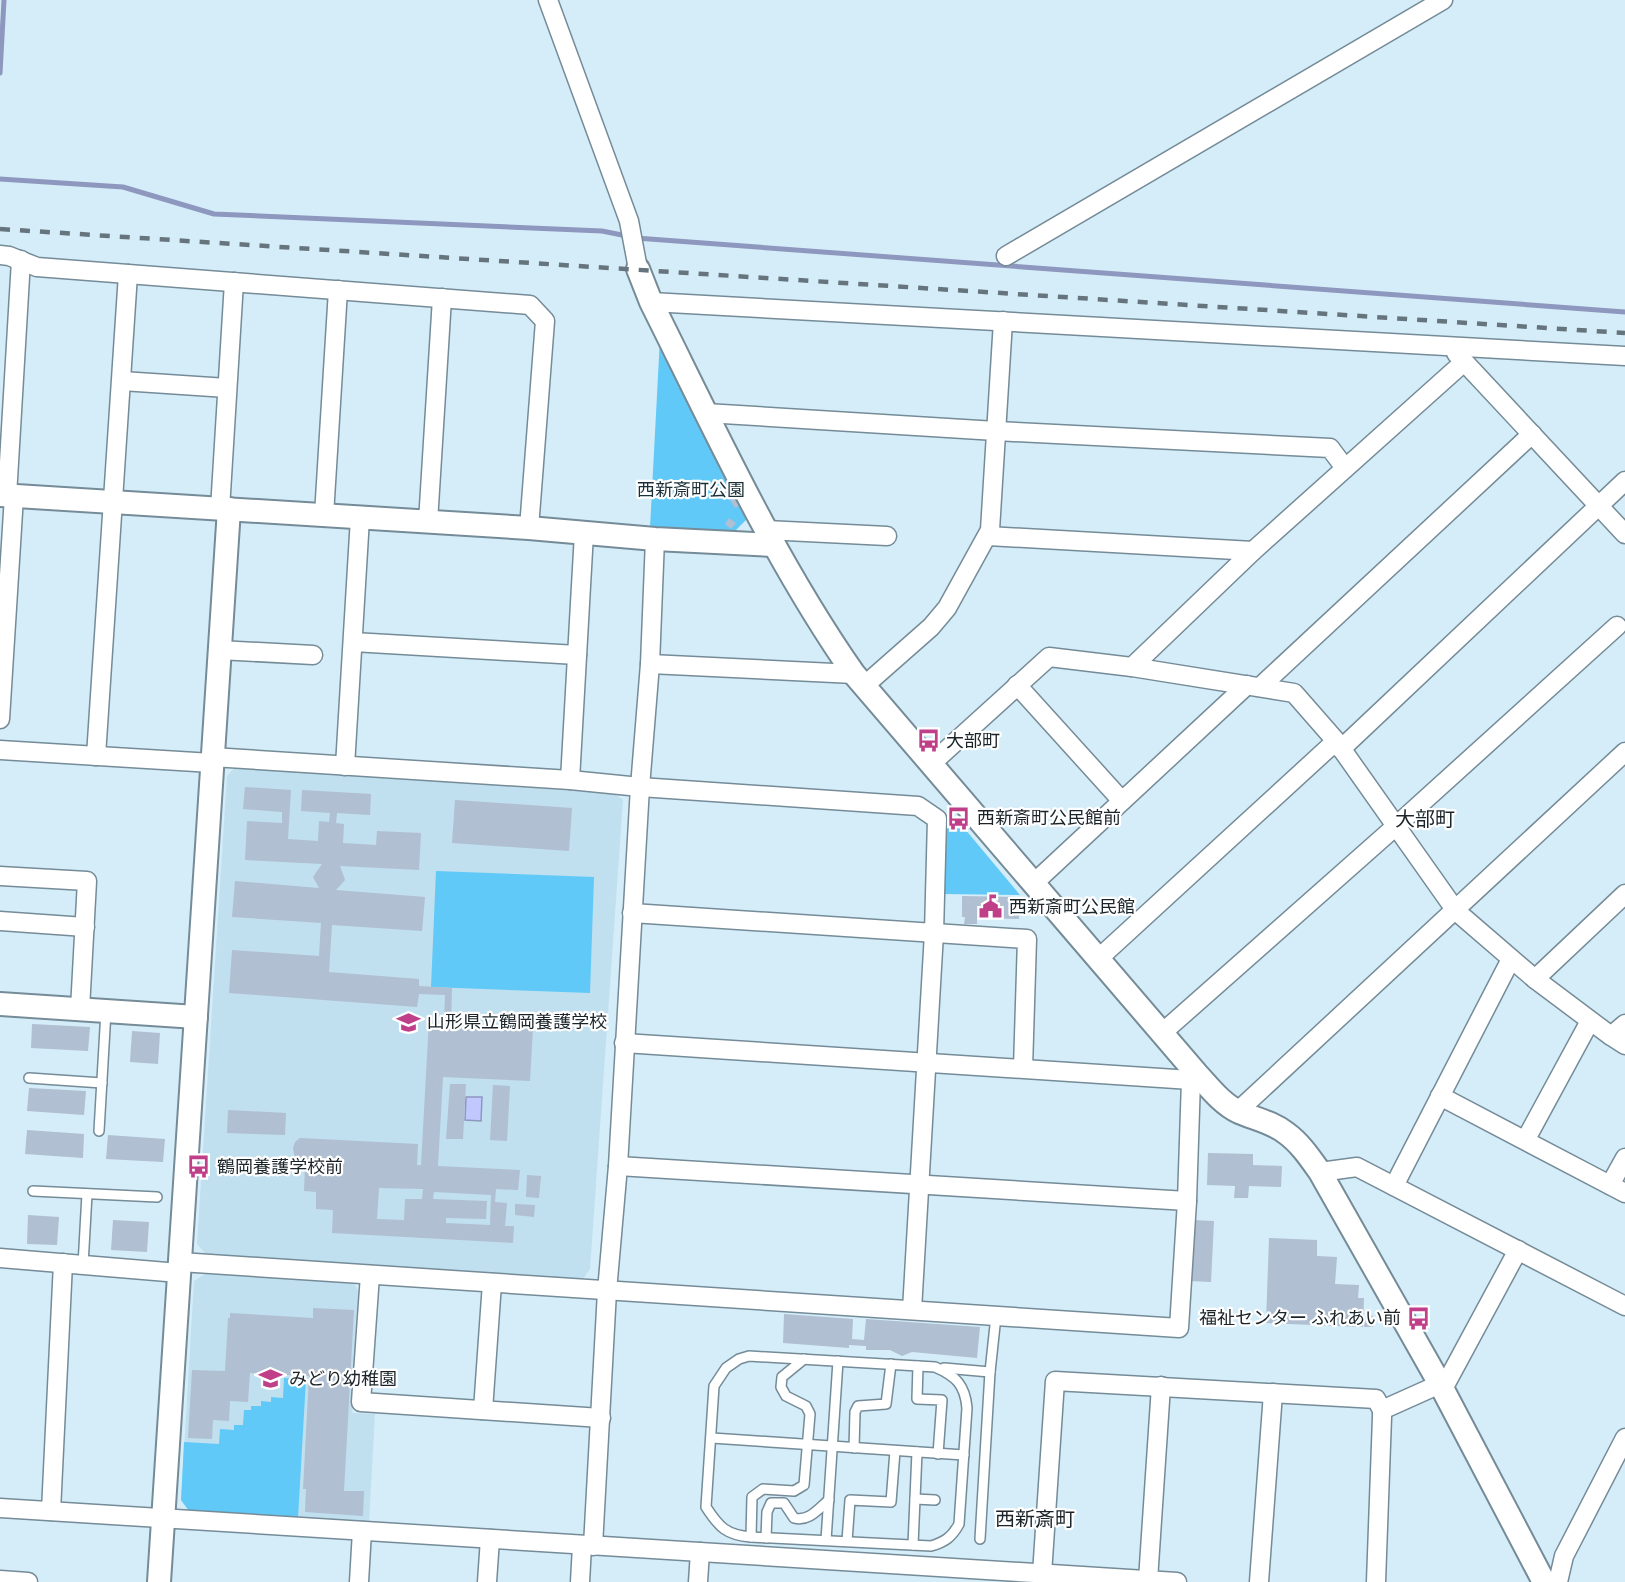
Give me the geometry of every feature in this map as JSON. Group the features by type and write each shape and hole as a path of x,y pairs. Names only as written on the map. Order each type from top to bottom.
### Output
{"street":[{"path":"548,0 629,221 638,270 651,302 770,538 828,637 859,680 1162,1034 1194,1077 1238,1112 1258,1118 1286,1133 1306,1152 1320,1172 1554,1579"},
{"path":"1006,256 1443,0"},
{"path":"0,255 9,255 37,267 530,305 545,321 529,528"},
{"path":"0,720 7,496 21,260"},
{"path":"96,756 128,274"},
{"path":"159,1582 219,650 227,388 234,282"},
{"path":"324,515 338,290"},
{"path":"428,522 442,298"},
{"path":"651,302 1625,356"},
{"path":"650,664 859,680 931,627 947,608 990,530 1003,321"},
{"path":"1450,346 1625,534"},
{"path":"1132,668 1253,551 1464,362"},
{"path":"122,381 227,388"},
{"path":"706,413 1330,448 1345,468"},
{"path":"1034,883 1122,801 1532,434"},
{"path":"1098,959 1339,745 1625,480"},
{"path":"7,496 529,528 655,539 887,536"},
{"path":"345,766 360,518"},
{"path":"570,780 584,533"},
{"path":"987,536 1253,551"},
{"path":"580,1582 587,1546 601,1418 607,1291 618,1166 640,787 650,664 655,539"},
{"path":"1162,1034 1617,626"},
{"path":"353,642 577,655"},
{"path":"219,650 313,655"},
{"path":"931,764 1049,657 1293,693 1339,745 1456,911 1535,979 1618,1040 1625,1024"},
{"path":"1017,685 1122,801"},
{"path":"0,750 345,766 918,806 937,819 934,933 912,1310"},
{"path":"1238,1112 1625,752"},
{"path":"0,876 87,881 80,1009"},
{"path":"1535,979 1625,894"},
{"path":"632,913 1027,939 1023,1068"},
{"path":"0,921 85,927"},
{"path":"1394,1186 1511,959"},
{"path":"0,1004 196,1017"},
{"path":"1526,1139 1590,1021"},
{"path":"624,1043 1194,1077"},
{"path":"0,1258 83,1265 370,1275 1179,1328 1194,1077"},
{"path":"1440,1096 1618,1189 1625,1158"},
{"path":"618,1166 1187,1201"},
{"path":"1320,1172 1357,1167 1625,1306"},
{"path":"1382,1410 1441,1386 1518,1250"},
{"path":"51,1511 63,1263"},
{"path":"370,1275 361,1402 601,1418"},
{"path":"483,1410 492,1283"},
{"path":"1042,1574 1055,1381 1376,1399 1382,1410 1376,1582"},
{"path":"1148,1580 1161,1386"},
{"path":"1260,1582 1273,1393"},
{"path":"1554,1579 1564,1556 1617,1473 1625,1438"},
{"path":"0,1508 700,1552 951,1574 1042,1574 1177,1582"},
{"path":"359,1582 362,1531"},
{"path":"487,1582 489,1539"},
{"path":"698,1582 700,1552"},
{"path":"1554,1579 1577,1582"},
{"path":"0,1580 28,1582"}],"lane":[{"path":"99,1131 106,1011"},
{"path":"29,1078 102,1083"},
{"path":"33,1191 157,1197"},
{"path":"83,1265 87,1194"},
{"path":"980,1539 990,1372 996,1316"},
{"path":"935,1367 952,1374 961,1385 968,1408 959,1524 952,1536 942,1543 931,1546 751,1537 733,1535 715,1521 706,1507 714,1386 726,1368 739,1359 749,1356 891,1364 935,1367 990,1372"},
{"path":"751,1537 752,1497 763,1489 794,1491 804,1485 810,1414 806,1406 786,1396 781,1387 782,1377 804,1359"},
{"path":"826,1540 838,1361"},
{"path":"854,1448 855,1412 858,1406 886,1404 891,1364"},
{"path":"918,1366 917,1399 942,1400 938,1454"},
{"path":"712,1438 964,1455"},
{"path":"847,1542 850,1500 891,1502 895,1451"},
{"path":"913,1545 917,1452"},
{"path":"915,1499 935,1500"},
{"path":"766,1538 766,1512 771,1503 784,1503 794,1518 801,1520 810,1517 829,1500"}],"shaded area":[{"name":"山形県立鶴岡養護学校","path":"236,766 615,794 623,800 590,1269 583,1279 206,1254 197,1244 227,776"},
{"path":"466,1097 482,1097 481,1121 465,1120"},
{"name":"みどり幼稚園","path":"205,1274 353,1282 359,1292 352,1413 375,1414 369,1522 189,1511 181,1500 194,1281"}],"green space":[{"name":"西新斎町公園","path":"660,338 749,517 735,531 650,528"},
{"path":"954,816 1020,895 944,894 945,827"},
{"path":"436,871 594,877 590,993 431,987"},
{"path":"284,1378 306,1379 298,1518 189,1511 181,1500 184,1442 219,1444 220,1429 234,1430 234,1425 243,1425 244,1410 251,1410 251,1406 261,1406 261,1401 271,1402 271,1397 283,1398"}],"building":[{"path":"734,498 739,506 735,508 730,500"},
{"path":"729,518 736,523 731,529 725,524"},
{"path":"245,787 291,790 288,839 318,841 319,821 329,822 330,813 301,811 302,790 371,794 370,815 337,813 336,823 344,824 343,843 376,845 377,831 421,833 419,870 340,866 345,880 336,890 425,897 422,931 332,925 329,972 419,979 419,986 452,988 451,1024 533,1028 530,1081 443,1077 438,1166 520,1170 518,1190 496,1189 495,1202 507,1203 505,1226 514,1226 513,1243 332,1233 333,1210 316,1209 316,1192 304,1191 305,1166 296,1165 293,1148 295,1142 300,1138 418,1144 417,1165 421,1165 429,1020 444,1021 445,995 419,994 417,1007 229,993 232,950 319,956 321,923 232,917 235,881 319,888 313,877 322,864 245,860 247,821 282,823 282,812 243,809","holes":["379,1188 423,1189 422,1199 405,1199 404,1220 377,1219","434,1192 491,1195 490,1225 446,1223 446,1218 486,1219 487,1201 433,1199"]},
{"path":"455,800 572,808 569,851 452,843"},
{"name":"西新斎町公民館","path":"962,896 1020,897 1019,919 977,918 977,924 964,924"},
{"path":"32,1024 90,1027 88,1051 31,1048"},
{"path":"132,1031 160,1033 158,1064 130,1062"},
{"path":"450,1084 466,1084 463,1139 446,1139"},
{"path":"493,1085 510,1086 507,1141 490,1140"},
{"path":"29,1088 86,1091 84,1115 27,1111"},
{"path":"228,1110 286,1113 285,1135 227,1133"},
{"path":"27,1130 84,1134 83,1158 25,1154"},
{"path":"108,1135 165,1139 163,1162 106,1159"},
{"path":"1208,1153 1253,1154 1253,1165 1282,1166 1281,1187 1249,1186 1248,1198 1234,1198 1235,1186 1207,1185"},
{"path":"527,1175 541,1176 539,1198 526,1197"},
{"path":"515,1204 535,1205 534,1217 515,1215"},
{"path":"28,1215 59,1217 57,1245 27,1244"},
{"path":"113,1220 149,1222 147,1252 111,1250"},
{"path":"1193,1220 1214,1221 1211,1282 1190,1281"},
{"path":"1269,1238 1317,1240 1317,1256 1337,1257 1335,1284 1359,1285 1358,1298 1364,1298 1363,1327 1266,1323"},
{"path":"313,1308 354,1310 344,1491 364,1491 363,1516 305,1512 306,1489 303,1489 309,1376 250,1373 248,1402 230,1401 229,1421 213,1420 212,1439 188,1438 192,1370 225,1371 230,1313 313,1318"},
{"path":"784,1314 853,1319 852,1339 864,1340 866,1319 980,1327 977,1358 912,1352 902,1356 890,1350 866,1350 866,1346 849,1345 849,1348 783,1343"},
{"path":"1365,1315 1374,1316 1373,1327 1364,1327"}],"waterway":[{"path":"0,73 4,0"},
{"path":"0,179 123,187 214,214 602,231 627,236"},
{"path":"636,238 1625,312"}],"railway":[{"path":"0,229 1625,333"}],"place":[{"name":"大部町","path":"928,741"},
{"name":"西新斎町公民館前","path":"959,818"},
{"name":"西新斎町公民館","path":"991,907"},
{"name":"山形県立鶴岡養護学校","path":"409,1022"},
{"name":"鶴岡養護学校前","path":"199,1167"},
{"name":"福祉センター ふれあい前","path":"1419,1318"},
{"name":"みどり幼稚園","path":"271,1379"}],"district":[{"name":"大部町","path":"1425,819"},
{"name":"西新斎町","path":"1035,1519"}]}
